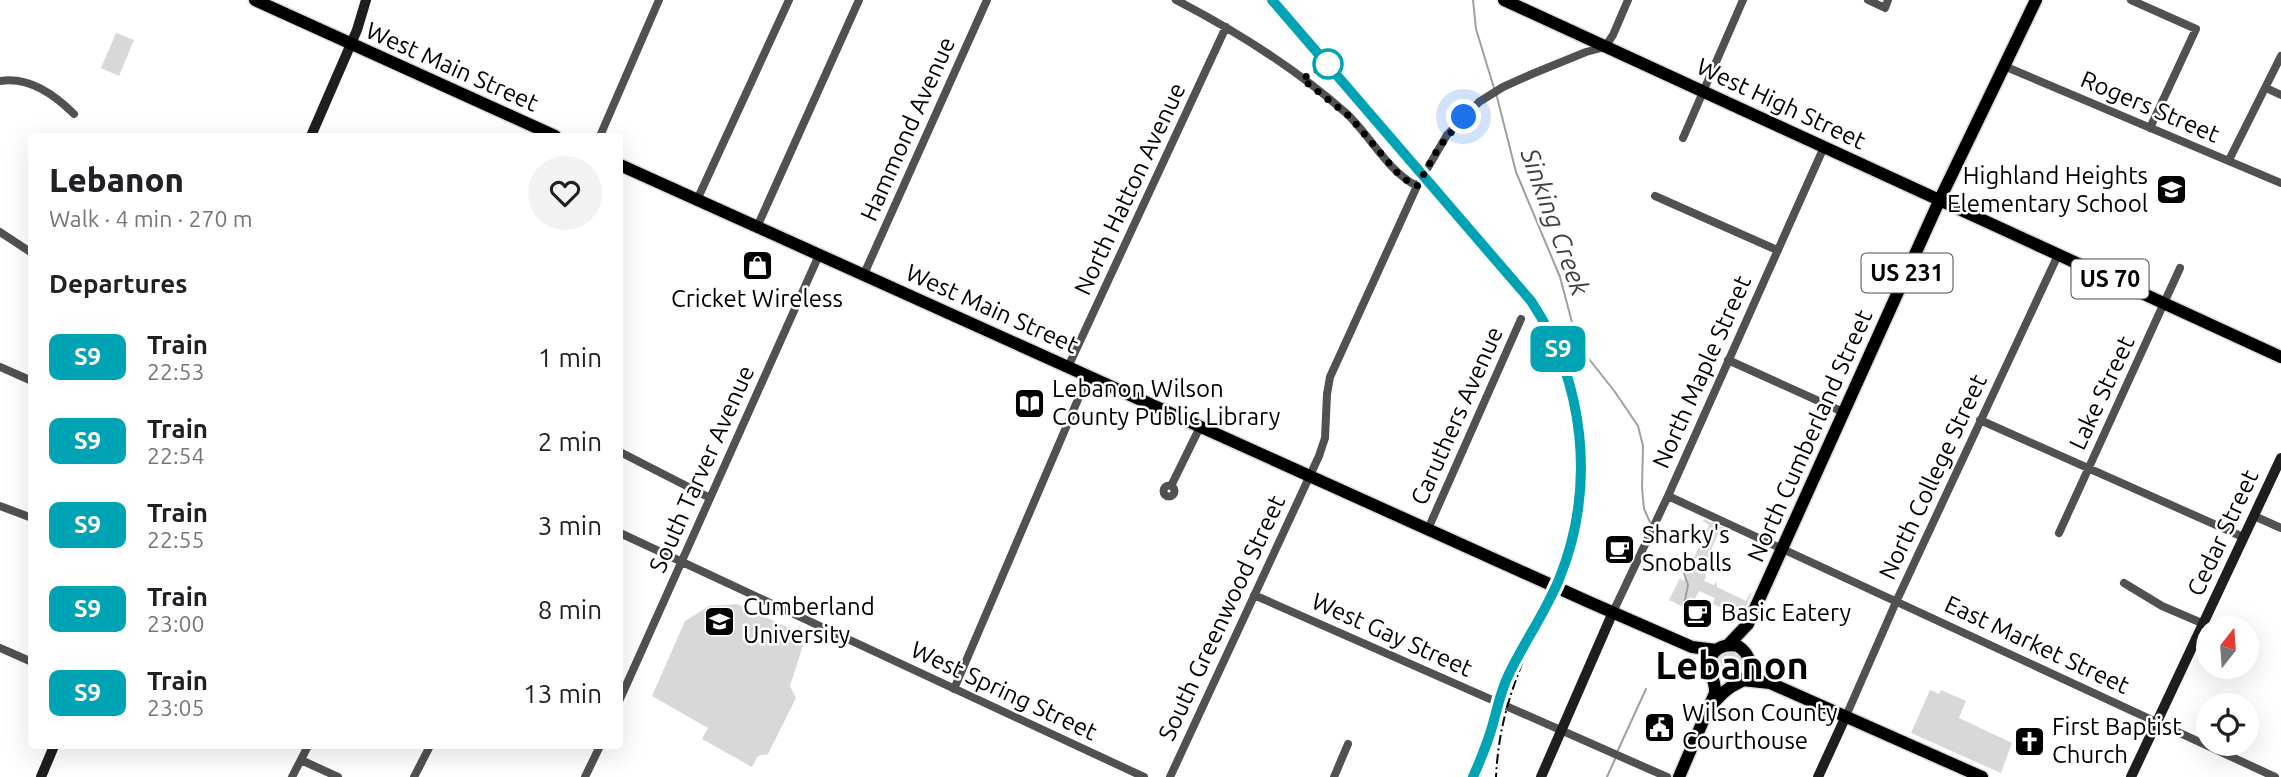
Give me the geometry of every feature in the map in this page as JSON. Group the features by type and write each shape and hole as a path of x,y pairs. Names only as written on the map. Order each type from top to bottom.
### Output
{"main road":[{"name":"West Main Street","path":"255,0 548,133"},
{"name":"US 70","path":"1504,0 1605,47"},
{"name":"North Cumberland Street","path":"1722,647 1748,624 1940,200 2036,0"},
{"name":"West High Street","path":"1605,47 1940,200"},
{"name":"West Main Street","path":"623,166 1692,647 1722,647"},
{"name":"US 70","path":"1940,200 2281,357"},
{"name":"North Cumberland Street","path":"1748,624 1748,657"},
{"path":"1722,647 1738,646 1770,683"},
{"name":"West Main Street","path":"1692,647 1711,671"},
{"name":"US 231","path":"1679,777 1711,705 1715,686 1711,657 1722,647"},
{"name":"US 231","path":"1739,682 1749,670 1748,657"},
{"path":"1711,671 1723,684 1770,683 1982,777"},
{"path":"1711,705 1727,689 1739,682"}],"street":[{"path":"312,133 366,0"},
{"path":"601,133 659,0"},
{"path":"697,200 789,0"},
{"path":"757,227 859,0"},
{"name":"Hammond Avenue","path":"864,274 987,0"},
{"path":"1175,0 1226,27 1340,108 1358,125 1401,177 1417,186"},
{"path":"1605,47 1628,0"},
{"path":"1683,138 1744,0"},
{"path":"1868,0 1885,8 1888,0"},
{"path":"2131,0 2196,29 2150,128"},
{"name":"North Hatton Avenue","path":"1069,367 1226,27"},
{"name":"South Greenwood Street","path":"1170,777 1325,438 1330,377 1417,186 1443,141 1470,110 1503,87 1586,52 1605,47"},
{"path":"2229,160 2281,56"},
{"name":"Rogers Street","path":"2004,66 2281,183"},
{"path":"0,81 16,80 38,87 63,103 74,114"},
{"path":"2266,88 2281,95"},
{"name":"North Maple Street","path":"1613,612 1668,496 1824,147"},
{"path":"1655,196 1777,250"},
{"path":"0,232 28,250"},
{"name":"South Tarver Avenue","path":"623,692 819,255"},
{"name":"North College Street","path":"1846,716 1896,602 2058,255"},
{"name":"Lake Street","path":"2059,533 2180,268"},
{"name":"Caruthers Avenue","path":"1428,529 1521,319"},
{"path":"1728,360 1843,412"},
{"path":"0,367 28,380"},
{"path":"954,689 1088,376"},
{"path":"1980,420 2243,537"},
{"path":"1171,486 1200,426"},
{"path":"623,454 710,498"},
{"name":"Cedar Street","path":"2208,616 2281,458"},
{"name":"East Market Street","path":"1668,496 2275,777"},
{"path":"0,506 28,517"},
{"path":"2254,516 2281,527"},
{"name":"West Spring Street","path":"623,534 1144,777"},
{"path":"2124,583 2162,606 2196,621"},
{"name":"West Gay Street","path":"1254,596 1667,777"},
{"path":"1541,777 1613,612"},
{"name":"Cedar Street","path":"2131,777 2196,640"},
{"path":"0,649 28,660"},
{"path":"1818,777 1846,716"},
{"path":"1334,777 1348,744"},
{"path":"41,777 53,749"},
{"path":"292,777 306,749"},
{"path":"414,777 428,749"},
{"path":"585,777 599,749"},
{"path":"301,760 338,777"}],"shaded area":[{"path":"116,33 134,40 119,76 101,68"},
{"path":"1704,519 1726,529 1726,533 1719,531 1703,570 1706,576 1704,581 1714,585 1716,581 1717,587 1746,601 1752,593 1741,617 1713,604 1715,598 1699,591 1695,599 1690,597 1686,608 1669,600 1680,578 1683,581 1709,525"},
{"path":"737,604 806,636 790,686 796,698 768,754 758,756 752,767 702,739 708,728 652,696 685,621 709,606"},
{"path":"1730,652 1739,656 1743,665 1739,674 1730,678 1721,674 1717,665 1721,656"},
{"path":"1930,690 1939,694 1941,690 1966,701 1959,718 2012,743 2001,773 1911,733"}],"waterway":[{"name":"Sinking Creek","path":"1473,0 1476,29 1494,88"},
{"name":"Sinking Creek","path":"1496,93 1516,172 1560,277 1578,345 1638,426 1643,446 1644,509 1650,522"},
{"name":"Sinking Creek","path":"1684,573 1688,585 1684,605"},
{"name":"Sinking Creek","path":"1618,750 1646,689"},
{"name":"Sinking Creek","path":"1607,777 1615,759"}],"railway":[{"path":"1272,0 1526,294 1550,331 1572,390 1581,452 1577,515 1560,575 1510,696 1496,777"},
{"path":"1473,777 1493,724"}],"train":[{"name":"S9","path":"1272,0 1531,301 1543,319 1562,361 1576,408 1581,475 1571,542 1560,576 1540,620 1511,669 1502,690 1488,742 1473,777"}],"place":[{"name":"Highland Heights Elementary School","path":"2171,190"},
{"name":"Cricket Wireless","path":"757,265"},
{"name":"Lebanon Wilson County Public Library","path":"1029,403"},
{"name":"Sharky's Snoballs","path":"1619,549"},
{"name":"Basic Eatery","path":"1698,613"},
{"name":"Cumberland University","path":"720,621"},
{"name":"Wilson County Courthouse","path":"1659,727"},
{"name":"First Baptist Church","path":"2029,741"}],"district":[{"name":"Lebanon","path":"1732,666"}],"route":[{"path":"1328,64 1302,79 1349,116 1401,177 1417,186 1447,135 1464,117"}]}
